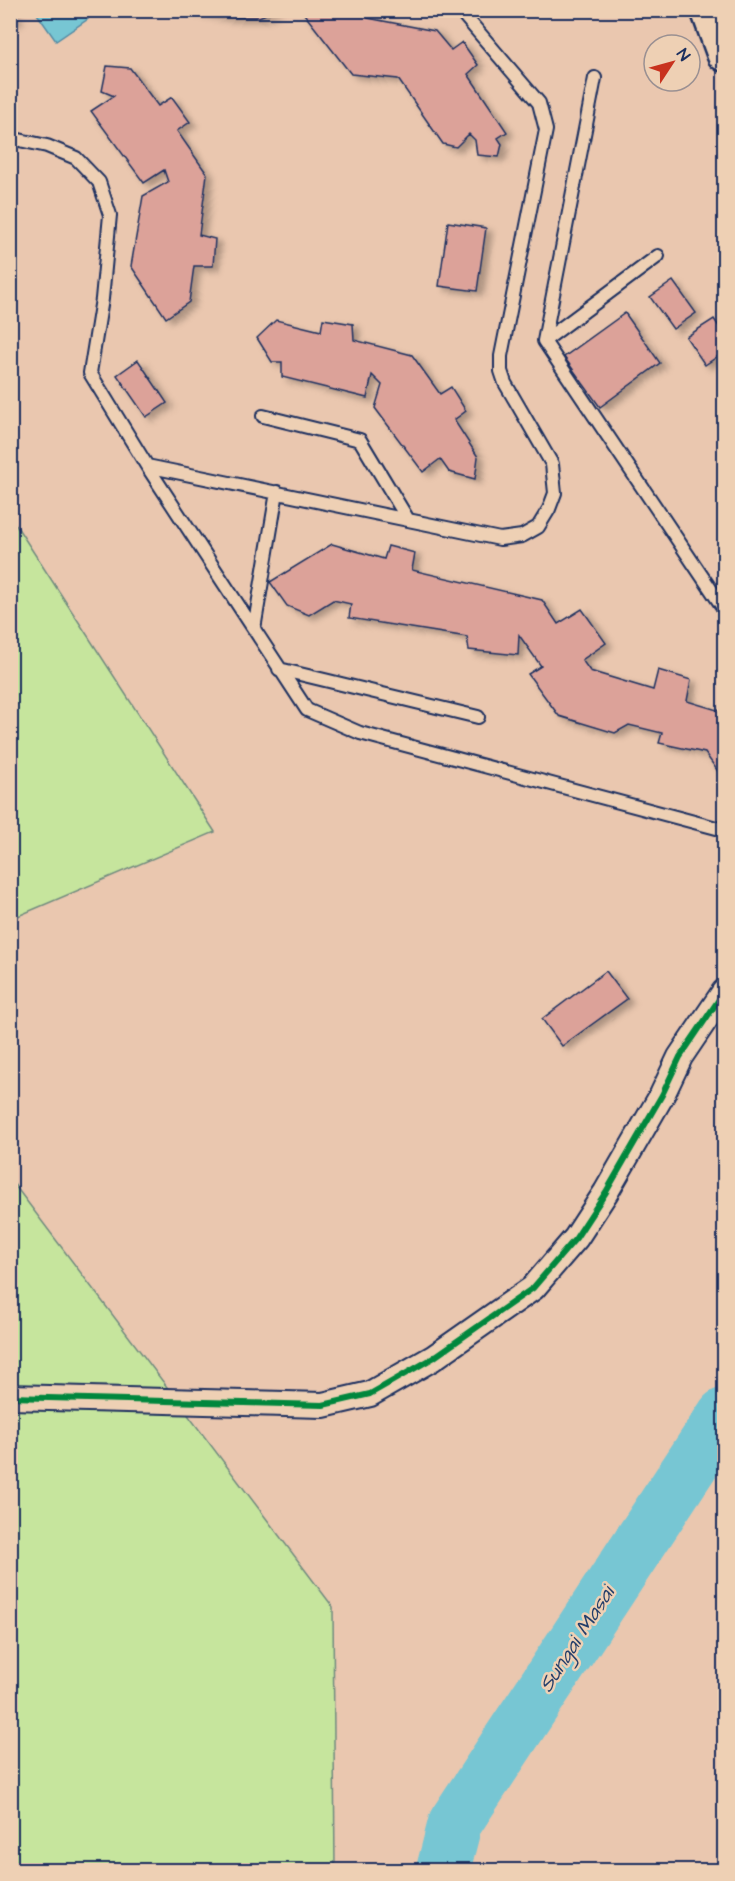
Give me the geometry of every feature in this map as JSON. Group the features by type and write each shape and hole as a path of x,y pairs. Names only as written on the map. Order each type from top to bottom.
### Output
{"main road":[{"path":"708,10 724,54"}],"street":[{"path":"10,1397 323,1405 370,1394 433,1358 533,1288 576,1238 606,1192 657,1105 680,1058 724,992"}],"lane":[{"path":"147,466 500,539 522,537 538,527 555,493 552,464 501,371 501,356 546,130 539,103 463,14 446,10"},
{"path":"595,78 544,341 685,547 724,609"},
{"path":"10,138 47,146 76,158 99,182 110,215 102,299 90,373 147,466 307,710 360,733 724,830"},
{"path":"544,341 658,256"},
{"path":"263,416 360,440 406,518"},
{"path":"254,629 277,492"},
{"path":"279,669 478,717"}],"green space":[{"path":"10,516 215,832 11,919 10,919"},
{"path":"10,1179 333,1607 335,1870 11,1870"}],"water":[{"path":"35,11 82,11 88,19 56,41"}],"building":[{"path":"10,10 17,19 10,23"},
{"path":"187,10 276,10 259,17 227,17"},
{"path":"301,10 363,10 368,18 435,31 451,50 462,42 478,65 468,74 507,132 498,138 502,144 499,157 477,155 475,140 469,134 456,147 443,144 398,79 351,74"},
{"path":"107,66 130,68 158,106 172,97 190,122 177,131 207,174 199,235 215,239 213,266 194,266 189,302 166,318 131,266 143,196 168,182 164,170 144,183 91,111 114,96 102,91"},
{"path":"448,222 486,228 477,291 439,286"},
{"path":"673,281 696,313 673,329 650,297"},
{"path":"625,313 660,363 600,407 564,357"},
{"path":"323,319 353,324 354,340 412,355 440,394 451,387 466,411 454,420 478,457 475,479 449,472 440,459 423,472 375,408 382,385 372,375 367,398 282,377 282,362 272,362 257,338 276,320 321,331"},
{"path":"714,319 724,334 724,352 705,365 686,337"},
{"path":"138,360 167,403 146,417 117,375"},
{"path":"332,544 384,559 388,546 415,553 412,570 542,600 558,624 582,609 606,643 582,660 590,671 653,690 658,670 691,680 687,701 724,712 724,780 705,753 659,743 662,733 629,725 615,733 559,716 528,674 541,666 519,635 518,655 469,650 467,637 349,618 351,604 333,600 309,615 287,606 270,582"},
{"path":"606,971 627,999 562,1046 542,1019"}],"waterway":[{"name":"Sungai Masai","path":"443,1870 455,1823 724,1415"}],"cycle path":[{"path":"10,1397 323,1405 370,1394 433,1358 533,1288 576,1238 606,1192 662,1095 680,1057 724,992"}]}
